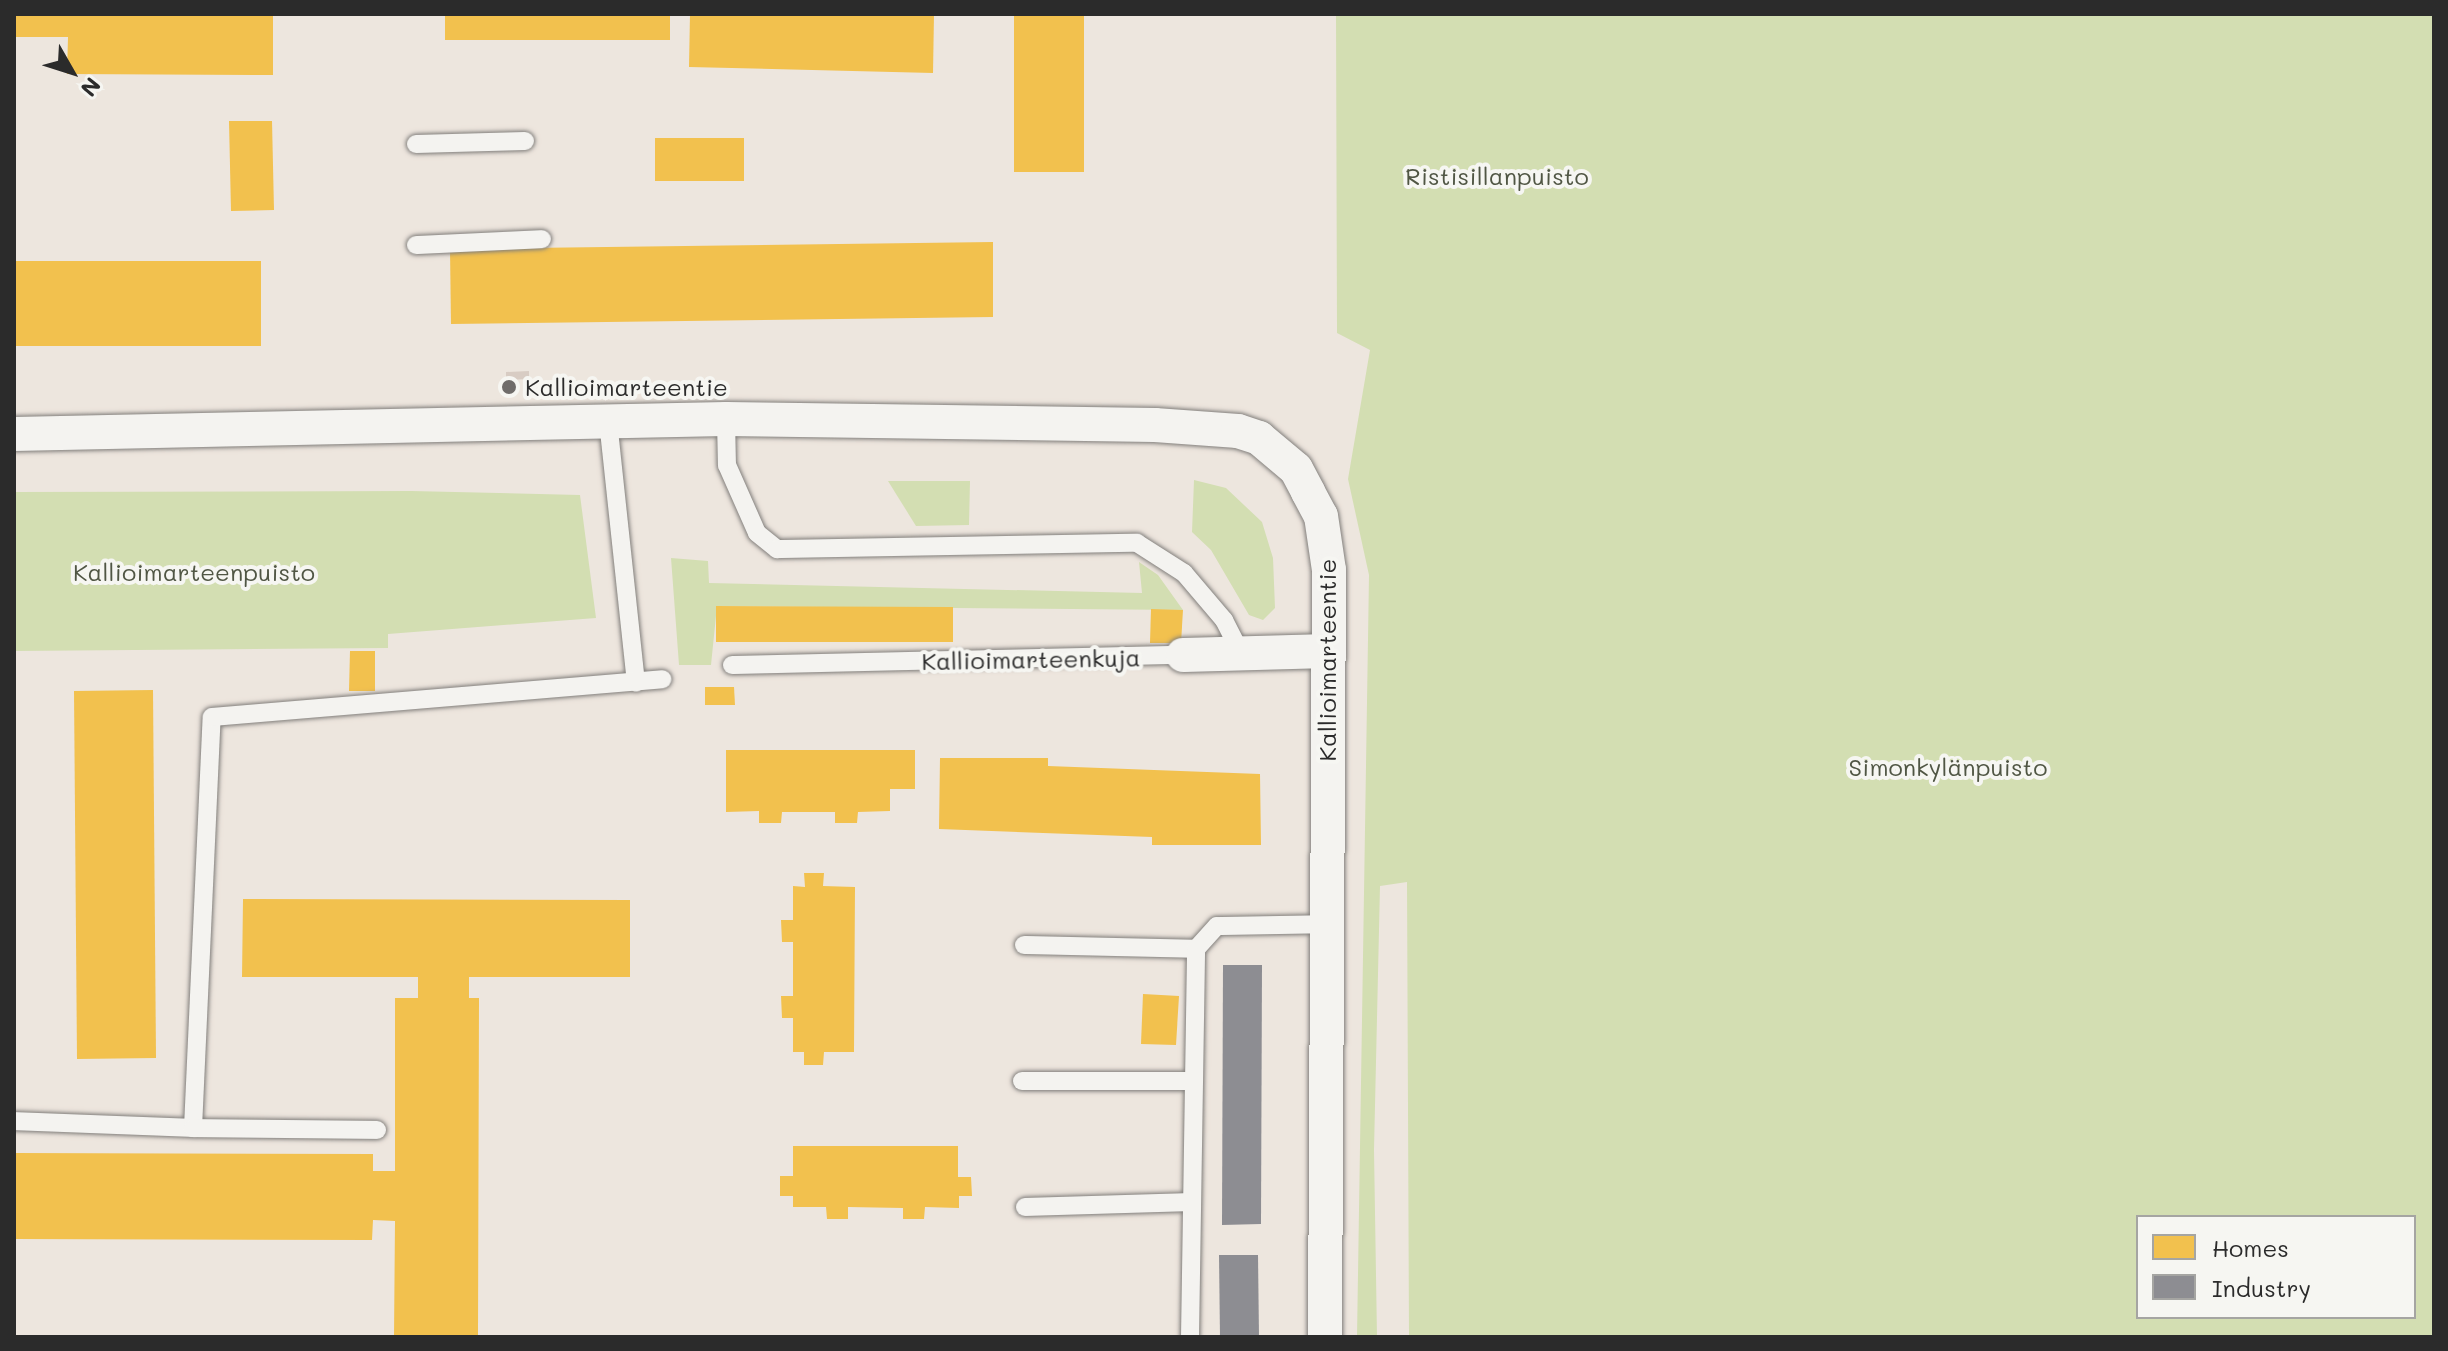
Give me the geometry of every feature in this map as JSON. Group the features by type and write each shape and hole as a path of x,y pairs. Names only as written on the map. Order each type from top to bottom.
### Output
{"street":[{"name":"Kallioimarteentie","path":"14,434 726,419 1155,425 1238,431 1259,438 1296,469 1321,516 1329,570 1325,1337"},
{"name":"Kallioimarteenkuja","path":"1183,655 1329,651"}],"lane":[{"path":"416,144 525,141"},
{"path":"416,245 542,239"},
{"path":"726,419 727,465 757,533 777,549 1137,543 1184,573 1224,620 1241,653"},
{"path":"608,421 636,683"},
{"name":"Kallioimarteenkuja","path":"732,665 1183,655"},
{"path":"193,1128 212,717 662,679"},
{"path":"1190,1337 1196,949 1217,926 1327,924"},
{"path":"1024,945 1196,949"},
{"path":"1022,1081 1194,1081"},
{"path":"14,1121 193,1128 377,1130"},
{"path":"1025,1207 1192,1202"}],"green space":[{"name":"Simonkylänpuisto","path":"1336,14 2434,14 2434,1337 1409,1337 1407,882 1380,886 1374,1150 1377,1337 1357,1337 1369,575 1348,479 1370,350 1337,333"},
{"path":"1194,480 1226,488 1262,522 1273,558 1275,608 1263,620 1249,615 1211,550 1192,532"},
{"path":"888,481 970,481 969,525 916,526"},
{"name":"Kallioimarteenpuisto","path":"411,491 580,495 596,618 388,634 388,648 14,651 14,492"},
{"path":"671,558 708,561 709,583 1142,593 1139,562 1158,575 1183,610 717,606 711,665 679,665"}],"building: Homes":[{"path":"14,14 273,14 273,75 67,74 68,37 14,37"},
{"path":"445,14 670,14 670,40 445,40"},
{"path":"690,14 934,14 933,73 689,67"},
{"path":"1014,14 1084,14 1084,172 1014,172"},
{"path":"229,121 272,121 274,210 231,211"},
{"path":"655,138 744,138 744,181 655,181"},
{"path":"993,242 993,317 451,324 450,249"},
{"path":"14,261 261,261 261,346 14,346"},
{"path":"716,606 953,607 953,642 716,642"},
{"path":"1151,609 1183,610 1181,643 1150,643"},
{"path":"350,651 375,651 375,691 349,691"},
{"path":"705,687 734,687 735,705 705,705"},
{"path":"153,690 156,1058 77,1059 74,691"},
{"path":"726,750 915,750 915,789 890,789 890,811 858,812 857,823 835,823 835,812 782,812 781,823 759,823 759,811 726,812"},
{"path":"940,758 1048,758 1048,766 1260,774 1261,845 1152,845 1152,837 939,829"},
{"path":"804,873 824,873 823,886 855,887 854,1052 824,1052 823,1065 804,1065 804,1052 793,1052 793,1018 782,1018 781,996 793,996 793,942 782,942 781,920 793,920 793,886 805,887"},
{"path":"243,899 630,900 630,977 469,977 469,998 479,998 478,1337 394,1337 395,1221 373,1220 372,1240 14,1239 14,1153 373,1154 373,1171 395,1171 395,998 418,998 418,977 242,977"},
{"path":"1143,994 1179,996 1176,1045 1141,1044"},
{"path":"793,1146 958,1146 958,1177 971,1177 972,1196 959,1196 959,1208 925,1207 924,1219 903,1219 903,1208 848,1207 848,1219 827,1219 826,1207 793,1207 793,1196 780,1196 780,1176 793,1176"}],"building: Industry":[{"path":"1223,965 1262,965 1261,1224 1222,1225"},
{"path":"1219,1255 1258,1255 1259,1337 1220,1337"}],"building: Other":[{"path":"529,371 529,379 506,380 506,372"}],"place":[{"name":"Kallioimarteentie","path":"509,387"}],"park label":[{"name":"Ristisillanpuisto","path":"1497,176"}]}
